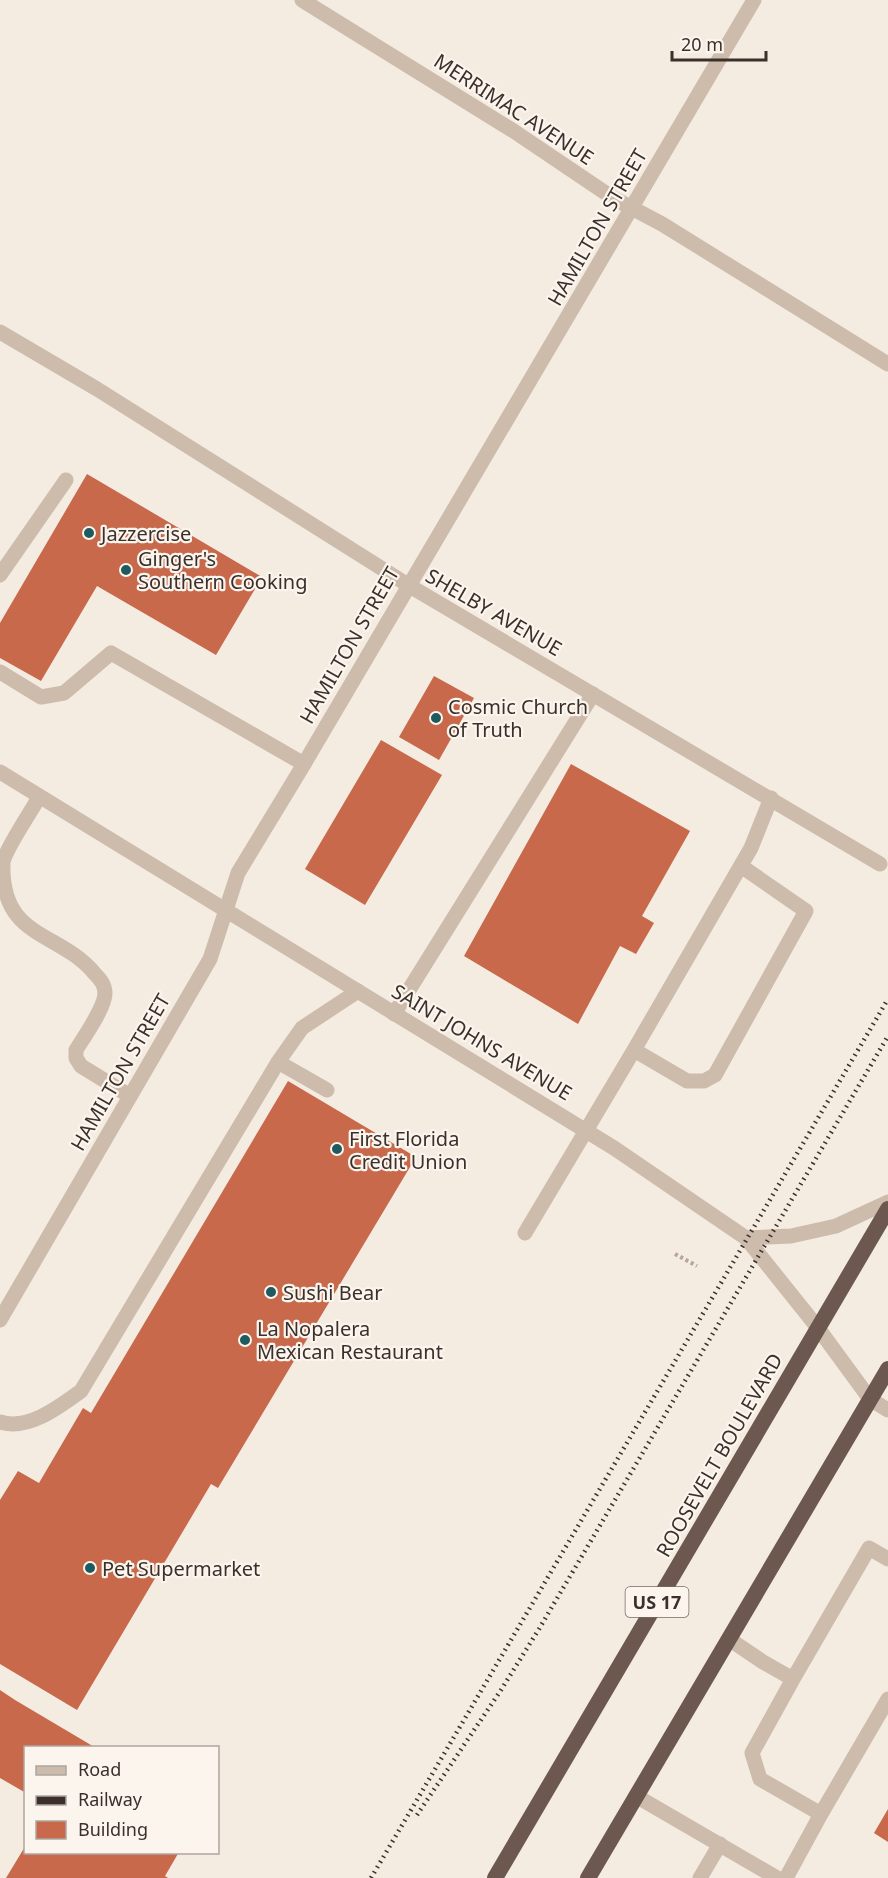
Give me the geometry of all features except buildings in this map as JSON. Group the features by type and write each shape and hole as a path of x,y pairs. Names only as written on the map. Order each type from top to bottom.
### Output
{"highway":[{"name":"ROOSEVELT BOULEVARD","path":"495,1878 888,1209"},
{"path":"588,1878 888,1369"}],"street":[{"name":"MERRIMAC AVENUE","path":"302,0 512,130 613,198 662,224 888,364"},
{"name":"HAMILTON STREET","path":"0,1320 210,959 238,873 754,0"},
{"name":"SHELBY AVENUE","path":"0,332 97,389 408,585 880,864"},
{"path":"0,575 66,480"},
{"path":"0,672 41,697 64,693 111,653 304,764"},
{"path":"394,1014 593,694"},
{"name":"SAINT JOHNS AVENUE","path":"0,772 586,1131 746,1238 818,1328 870,1399 888,1410"},
{"path":"39,798 3,860 1,890 7,913 23,927 86,962 104,984 105,995 76,1050 76,1058 81,1066 130,1096"},
{"path":"525,1233 741,866 751,848 771,798"},
{"path":"634,1050 687,1081 704,1081 715,1075 806,911 741,866"},
{"path":"0,1422 10,1425 51,1413 81,1391 278,1062 302,1028 358,991"},
{"path":"278,1062 327,1090"},
{"path":"746,1238 791,1236 836,1226 888,1202"},
{"path":"821,1814 760,1779 752,1753 869,1548 888,1559"},
{"path":"729,1639 793,1679"},
{"path":"786,1878 888,1699"},
{"path":"636,1796 777,1878"},
{"path":"700,1878 720,1844"}],"path":[{"path":"675,1254 697,1266"}],"railway":[{"path":"371,1878 888,999"},
{"path":"417,1815 539,1629 888,1036"}],"place":[{"name":"Jazzercise","path":"89,533"},
{"name":"Ginger's Southern Cooking","path":"126,570"},
{"name":"Cosmic Church of Truth","path":"436,718"},
{"name":"First Florida Credit Union","path":"337,1149"},
{"name":"Sushi Bear","path":"271,1292"},
{"name":"La Nopalera Mexican Restaurant","path":"245,1340"},
{"name":"Pet Supermarket","path":"90,1568"}]}
